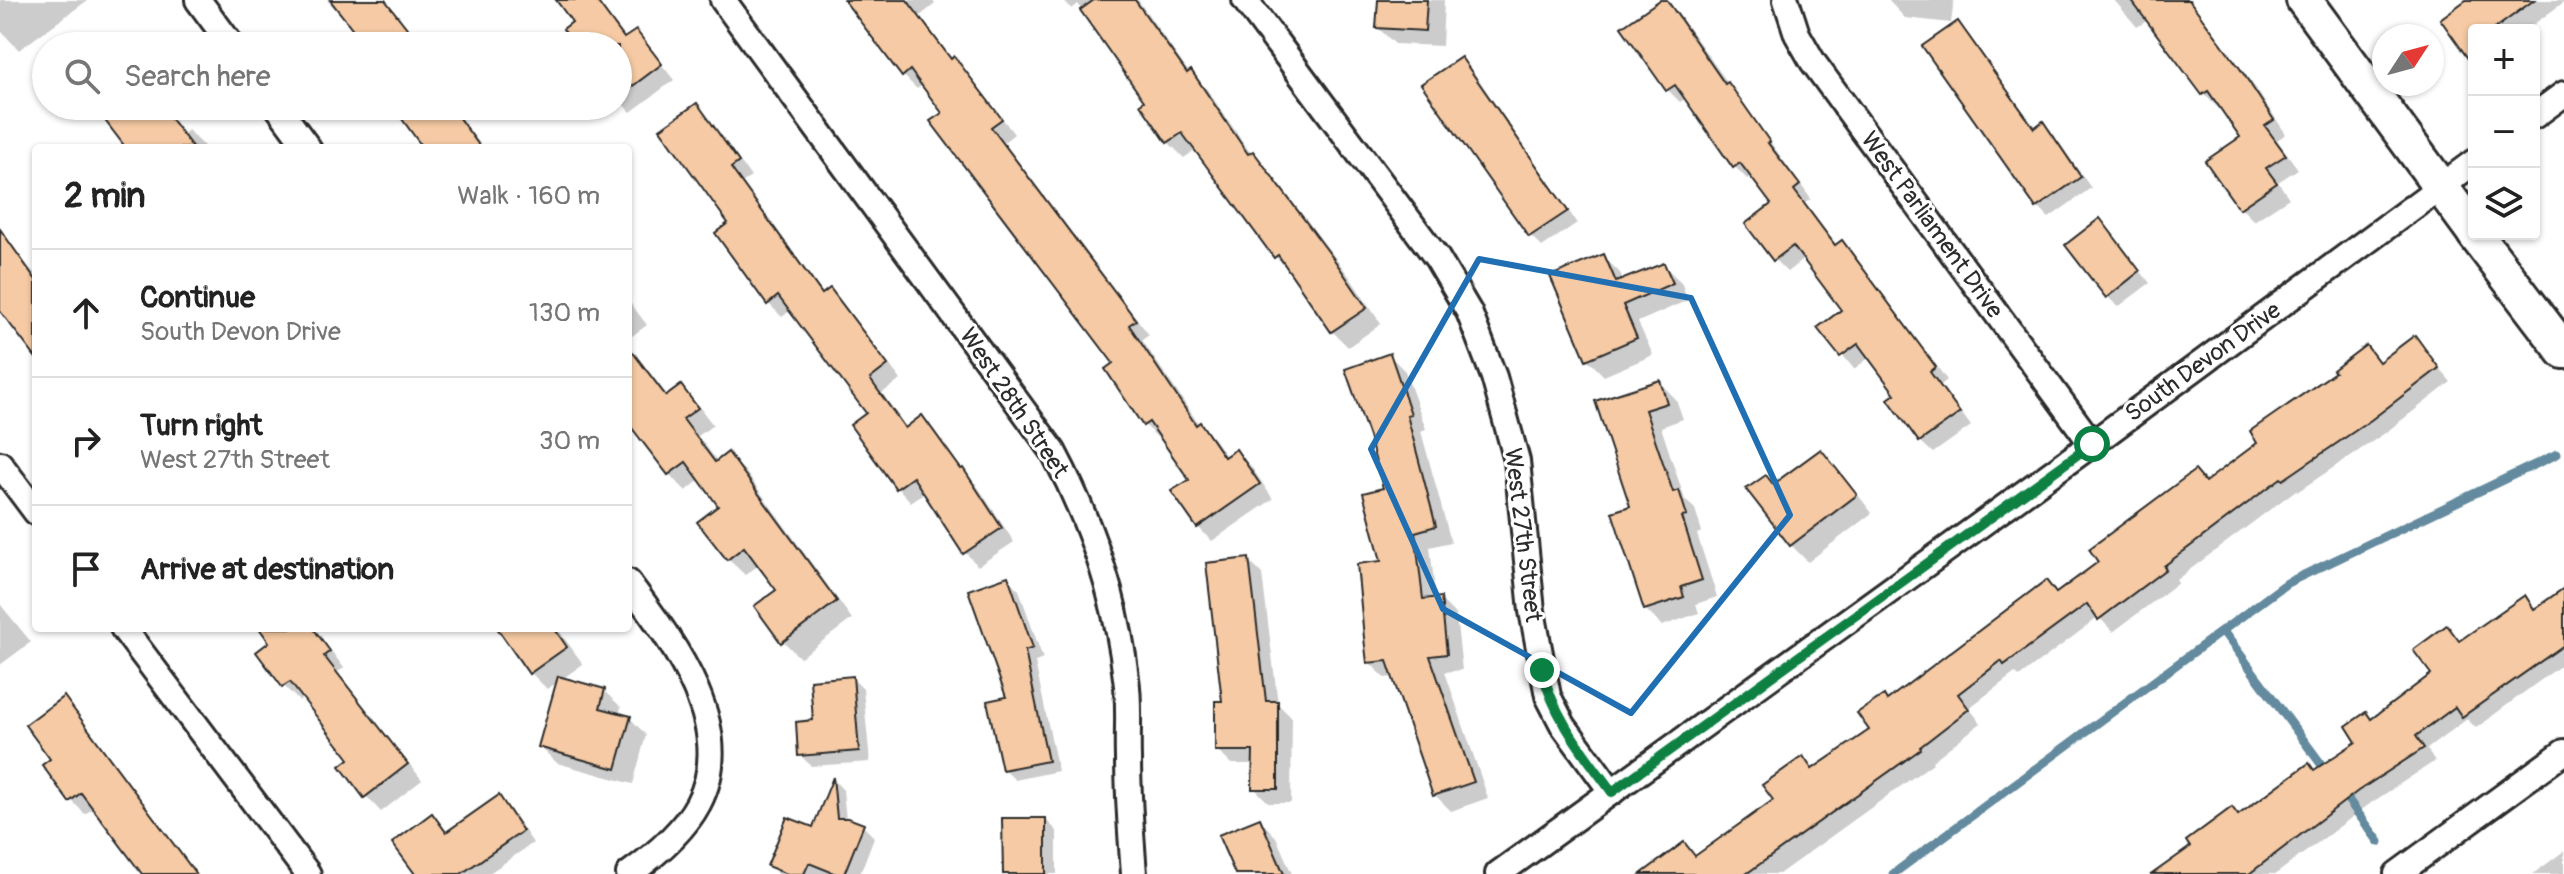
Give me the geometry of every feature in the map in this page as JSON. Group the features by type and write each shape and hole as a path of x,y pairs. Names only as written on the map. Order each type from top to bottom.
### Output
{"main road":[{"path":"2304,0 2468,224"},
{"path":"2480,240 2564,351"}],"street":[{"path":"198,0 222,32"},
{"name":"West 28th Street","path":"723,0 1053,451 1069,482 1091,536 1112,602 1127,680 1128,813 1134,874"},
{"name":"West 27th Street","path":"1245,0 1437,258 1469,312 1494,377 1517,461 1532,611 1548,696 1563,725 1612,792"},
{"name":"West Parliament Drive","path":"1786,0 1797,34 1813,62 2092,444"},
{"path":"2540,112 2564,94"},
{"path":"287,120 305,144"},
{"name":"South Devon Drive","path":"1498,874 2092,444 2468,167"},
{"path":"0,464 32,507"},
{"path":"629,874 677,832 698,805 708,777 710,753 706,720 693,680 666,634 632,587"},
{"path":"126,632 308,874"},
{"path":"2397,874 2564,752"}],"highlighted area":[{"path":"1479,259 1691,298 1790,515 1631,713 1443,609 1371,449"}],"building":[{"path":"330,0 385,0 410,32 355,32"},
{"path":"556,0 596,0 620,32 565,32 563,29 572,22"},
{"path":"844,0 907,0 951,59 954,56 1002,119 991,127 1136,320 1129,325 1196,425 1200,422 1224,457 1236,449 1260,484 1197,528 1171,491 1189,480 1149,422 1143,426 1105,369 1113,363 930,121 942,113 910,70 902,77"},
{"path":"1094,0 1135,0 1187,73 1191,70 1248,154 1253,151 1367,308 1331,332 1278,255 1274,258 1182,133 1167,143 1140,104 1144,101 1080,10"},
{"path":"1378,0 1427,0 1425,31 1376,28"},
{"path":"1660,0 1667,0 1725,84 1728,82 1800,185 1794,190 1835,245 1842,240 1936,367 1930,372 1960,413 1919,442 1888,399 1895,394 1858,344 1840,357 1817,328 1841,310 1793,246 1773,261 1745,224 1771,204 1740,163 1733,168 1675,85 1666,91 1621,27"},
{"path":"2131,0 2189,0 2274,120 2265,126 2286,155 2266,168 2277,183 2239,209 2205,161 2240,137 2208,91 2202,95"},
{"path":"2466,0 2534,0 2501,24 2468,24 2468,59 2440,19"},
{"path":"1958,21 2034,128 2043,121 2081,177 2036,208 1922,46"},
{"path":"636,30 662,64 632,86 632,33"},
{"path":"1461,57 1568,211 1529,237 1421,84"},
{"path":"697,103 739,162 731,168 822,294 830,288 888,365 870,379 905,428 922,415 963,468 1002,528 963,554 913,477 896,489 850,425 866,413 778,296 767,305 715,233 728,223 660,129"},
{"path":"105,120 172,120 190,144 123,144"},
{"path":"403,120 460,120 478,144 420,144"},
{"path":"2100,218 2140,271 2106,298 2065,245"},
{"path":"0,229 32,274 32,353 0,311"},
{"path":"1604,254 1616,282 1664,263 1673,283 1623,305 1637,338 1586,360 1550,276"},
{"path":"2415,335 2439,368 2371,420 2283,480 2281,478 2098,620 2087,604 2004,665 2001,661 1958,694 1969,709 1921,749 1746,874 1641,874 1684,842 1695,856 1773,800 1762,785 1803,756 1812,769 1869,730 1857,713 1884,695 1887,700 2046,580 2056,593 2098,562 2089,549 2195,470 2205,482 2257,443 2250,431 2335,372 2333,370 2366,345 2379,362"},
{"path":"632,351 666,396 681,385 698,408 683,419 715,462 728,452 837,601 781,643 754,606 776,590 744,547 727,560 697,522 718,506 686,462 668,475 632,428"},
{"path":"1390,353 1411,414 1407,415 1436,526 1415,532 1423,599 1441,597 1447,654 1430,656 1474,782 1433,796 1387,661 1367,663 1364,638 1357,564 1381,561 1363,493 1383,488 1345,369"},
{"path":"1660,380 1667,403 1645,410 1673,492 1679,490 1687,516 1682,517 1702,580 1681,587 1684,597 1644,610 1612,512 1630,506 1595,401"},
{"path":"1821,449 1857,495 1790,546 1746,489 1766,475 1773,484"},
{"path":"1249,558 1266,701 1278,701 1278,789 1252,789 1253,751 1215,751 1215,701 1222,701 1206,563"},
{"path":"1008,576 1033,648 1025,651 1048,761 1002,770 987,701 1006,697 968,590"},
{"path":"2564,588 2564,645 2462,717 2455,707 2416,736 2424,748 2358,791 2249,874 2152,874 2190,847 2186,841 2232,807 2238,815 2309,763 2314,770 2356,742 2346,726 2366,712 2371,719 2431,674 2413,650 2447,625 2459,641 2525,595 2534,609"},
{"path":"262,632 316,632 330,651 324,656 408,764 364,798 340,766 349,759 290,682 282,687 256,652 269,642"},
{"path":"500,632 557,632 567,647 529,674"},
{"path":"558,676 605,689 600,708 631,716 616,769 538,747"},
{"path":"853,676 859,751 798,756 796,722 813,720 810,680"},
{"path":"64,696 196,874 142,874 81,793 69,802 42,765 50,759 25,725"},
{"path":"833,777 837,818 864,824 844,874 809,863 804,874 787,874 767,866 787,817 813,827"},
{"path":"499,795 523,831 461,874 415,874 392,843 432,813 446,832"},
{"path":"1002,818 1046,818 1046,874 1003,874"},
{"path":"1260,818 1284,874 1235,874 1218,835"}],"waterway":[{"path":"1893,874 2287,583 2557,454"},
{"path":"2222,630 2327,772"},
{"path":"2341,790 2379,842"}],"route":[{"path":"1542,670 1548,696 1563,725 1612,792 2092,444"}]}
